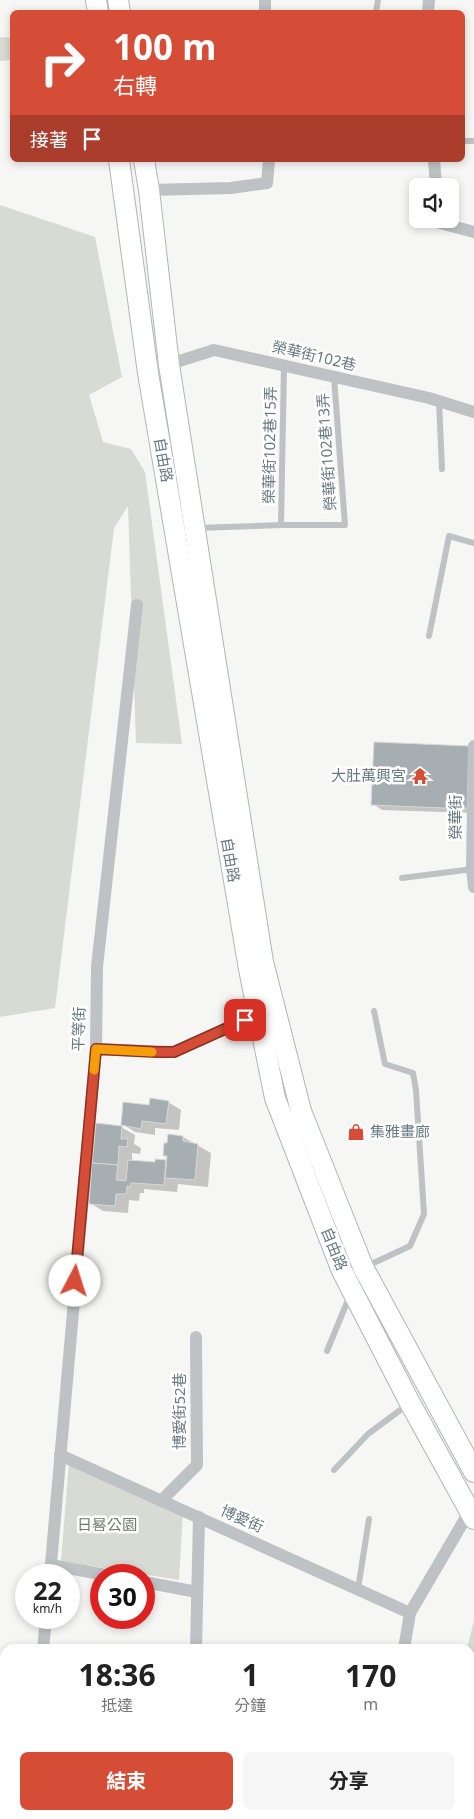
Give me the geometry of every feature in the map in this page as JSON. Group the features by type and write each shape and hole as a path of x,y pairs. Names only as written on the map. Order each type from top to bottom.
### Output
{"main road":[{"name":"自由路","path":"119,162 148,371 257,1014 274,1098 352,1290 410,1403 472,1511"},
{"name":"自由路","path":"144,162 169,365 263,962 301,1110 351,1236 364,1267 474,1472"},
{"path":"331,1242 351,1236"}],"street":[{"path":"149,190 231,188 266,183 269,162"},
{"path":"434,162 435,178"},
{"path":"459,228 474,232"},
{"name":"榮華街102巷","path":"148,371 214,350 439,401 474,412"},
{"name":"平等街","path":"51,1564 96,1049 97,967 137,605"},
{"name":"榮華街","path":"474,746 474,887"},
{"path":"96,1049 174,1052 257,1014"},
{"name":"博愛街52巷","path":"161,1501 197,1465 196,1337"},
{"name":"博愛街","path":"60,1455 410,1612"},
{"path":"405,1644 410,1612 472,1511"},
{"path":"196,1644 199,1517"},
{"path":"155,1584 197,1592"},
{"path":"43,1644 45,1629"}],"lane":[{"name":"榮華街102巷15弄","path":"281,525 284,366"},
{"name":"榮華街102巷13弄","path":"281,525 345,525 334,377"},
{"path":"439,401 442,469"},
{"path":"196,528 281,525"},
{"path":"429,636 449,536 474,543"},
{"path":"402,878 473,869"},
{"path":"364,1267 410,1246 424,1214 416,1090 413,1073 385,1064 374,1011"},
{"path":"327,1351 352,1290"},
{"path":"334,1470 368,1434 410,1403"},
{"path":"358,1589 369,1519"}],"green space":[{"path":"0,37 10,38 10,60 0,61"},
{"path":"0,205 95,237 122,377 89,395 103,442 131,449 145,472 182,744 136,743 128,506 114,528 55,1008 0,1017"},
{"name":"日晷公園","path":"69,1461 183,1511 179,1580 155,1576 155,1564 90,1564 90,1566 61,1561"},
{"path":"474,1620 474,1644 468,1644"}],"building":[{"name":"大肚萬興宮","path":"374,742 469,746 467,809 371,805"},
{"path":"150,1098 169,1101 166,1124 142,1121 141,1129 121,1125 123,1102 149,1105"},
{"path":"96,1123 122,1126 121,1139 128,1139 127,1147 119,1146 118,1165 92,1163"},
{"path":"168,1134 183,1136 183,1141 198,1144 195,1180 165,1178 167,1156 163,1156 164,1143 167,1143"},
{"path":"155,1159 166,1160 164,1185 131,1183 131,1187 127,1186 126,1194 116,1194 115,1206 89,1204 92,1163 118,1165 116,1180 126,1181 128,1160 155,1162"}],"slow traffic":[{"path":"94,1070 96,1049 152,1052"}],"place":[{"name":"大肚萬興宮","path":"420,776"},
{"name":"集雅畫廊","path":"356,1132"}],"route":[{"path":"75,1281 96,1049 174,1052 245,1020"}]}
